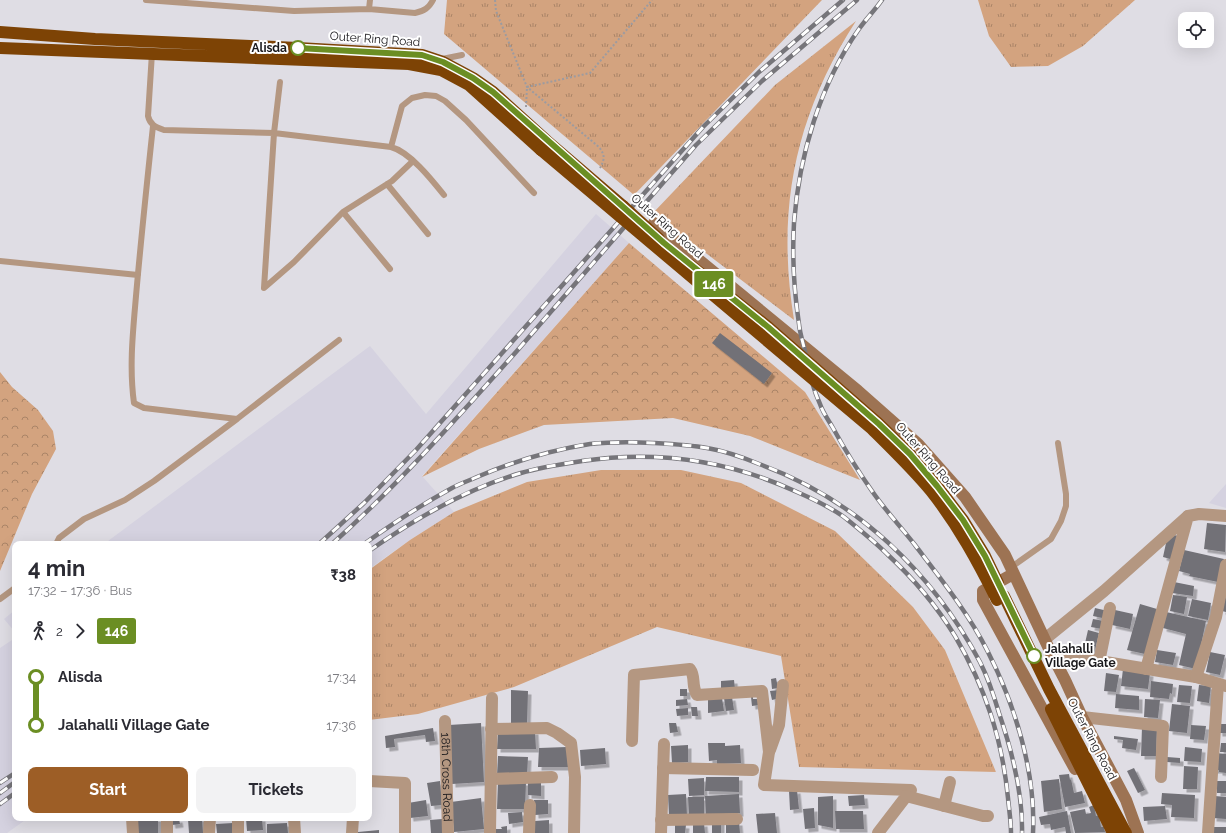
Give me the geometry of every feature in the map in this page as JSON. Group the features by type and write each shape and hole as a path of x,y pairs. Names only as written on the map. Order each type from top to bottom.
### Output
{"highway":[{"name":"Outer Ring Road","path":"0,32 422,55 473,78 493,92 544,146"},
{"name":"Outer Ring Road","path":"0,48 409,64 441,70 469,86 544,146 872,429 931,492 955,525 1001,598 1126,833"},
{"name":"Outer Ring Road","path":"1001,598 1099,807 1114,833"}],"street":[{"path":"654,223 858,391 918,444 965,497 1005,555 1051,653 1066,680 1082,717 1126,800 1138,833"},
{"path":"1045,638 1104,591 1188,516 1199,514 1226,516"},
{"path":"1146,669 1188,516"},
{"path":"1196,677 1221,619 1226,565"},
{"path":"1012,571 983,591 983,600 1110,833"},
{"path":"1099,662 1110,608"},
{"path":"1051,653 1196,677 1222,685 1208,833"},
{"path":"632,741 634,675 690,669 693,673 694,689 697,695 762,692 769,752"},
{"path":"784,685 779,725 769,752 764,785 911,790 878,833"},
{"path":"490,833 492,698"},
{"path":"1082,717 1163,726 1161,777"},
{"name":"18th Cross Road","path":"445,721 448,833"},
{"path":"491,729 546,728 557,733 571,743 575,777 574,833"},
{"path":"661,833 664,744"},
{"path":"663,768 753,770"},
{"path":"491,779 552,777"},
{"path":"372,781 405,783 405,833"},
{"path":"944,806 950,782"},
{"path":"906,796 988,816"},
{"path":"529,833 530,805"},
{"path":"661,820 737,819"},
{"path":"132,821 133,833"},
{"path":"166,821 167,833"},
{"path":"209,833 210,821"},
{"path":"238,821 238,833"},
{"path":"294,821 295,833"},
{"path":"352,833 353,821"}],"lane":[{"path":"146,0 211,2 294,11 369,9 415,12 422,12 429,7 433,0"},
{"path":"369,9 370,0"},
{"path":"152,41 148,116 149,120 154,126 164,130 274,133 397,148 426,172 444,195"},
{"path":"436,60 462,56"},
{"path":"280,82 274,133 264,288 294,262 343,212 392,181 413,161"},
{"path":"391,147 402,106 412,98 425,95 436,96 445,101 466,120 534,193"},
{"path":"154,126 132,343 131,380 134,403 144,408 237,419"},
{"path":"387,184 428,234"},
{"path":"343,212 390,269"},
{"path":"0,261 138,275"},
{"path":"58,541 59,538 84,519 125,500 154,481 339,340"},
{"path":"1012,571 1051,539 1061,521 1066,506 1066,494 1058,443"},
{"path":"0,599 12,590"}],"path":[{"path":"495,0 496,11 527,87 526,111"},
{"path":"527,87 590,72 652,0"},
{"path":"527,87 599,147 603,153 604,160 600,168"}],"shaded area":[{"path":"596,214 629,243 422,476 454,512 410,540 372,567 372,541 108,541 370,346 426,414"},
{"path":"1226,484 1226,508 1209,503"},
{"path":"12,612 12,628 4,619"},
{"path":"12,640 12,821 24,821 7,833 0,833 0,648"}],"green space":[{"path":"447,0 822,0 634,195 444,34"},
{"path":"978,0 1135,0 1083,46 1048,66 1011,67 989,36"},
{"path":"856,21 835,57 818,92 805,128 795,164 790,202 788,240 789,279 794,320 653,213 775,85"},
{"path":"629,243 805,392 860,480 750,436 673,418 544,425 479,449 422,477"},
{"path":"0,372 12,387 38,410 53,431 56,449 32,494 0,571"},
{"path":"601,470 681,470 741,483 835,531 913,607 945,650 996,772 799,767 781,656 657,627 514,687 418,714 372,720 372,568 410,540 454,512 527,482"}],"building":[{"path":"720,333 772,373 764,384 712,343"},
{"path":"1207,523 1226,525 1225,552 1204,549"},
{"path":"1168,534 1179,536 1174,560 1163,557"},
{"path":"1184,550 1224,559 1218,582 1189,576 1190,574 1179,571"},
{"path":"1174,582 1194,586 1193,596 1172,593"},
{"path":"1173,595 1187,597 1184,614 1170,611"},
{"path":"1226,595 1226,612 1222,611"},
{"path":"1192,599 1211,603 1208,620 1188,616"},
{"path":"1140,604 1157,609 1145,654 1127,650"},
{"path":"1095,608 1108,611 1107,619 1093,616"},
{"path":"1115,610 1133,614 1130,629 1112,625"},
{"path":"1166,612 1206,621 1196,669 1179,665 1186,634 1163,628"},
{"path":"1093,619 1104,621 1102,629 1091,627"},
{"path":"1088,630 1099,633 1094,654 1083,652"},
{"path":"1157,650 1176,653 1173,665 1155,662"},
{"path":"1210,652 1225,655 1220,675 1206,672"},
{"path":"1123,669 1150,673 1148,689 1121,686"},
{"path":"1106,673 1119,675 1116,692 1104,691"},
{"path":"776,678 778,688 772,689 771,679"},
{"path":"734,680 735,689 721,689 721,681"},
{"path":"1151,681 1173,684 1172,694 1170,693 1169,699 1150,697"},
{"path":"1179,685 1192,686 1190,703 1177,702"},
{"path":"1199,685 1211,686 1209,703 1197,701"},
{"path":"680,689 687,689 687,696 680,696"},
{"path":"511,690 528,691 527,726 511,725"},
{"path":"779,690 780,698 772,700 770,691"},
{"path":"1116,694 1139,696 1139,710 1115,708"},
{"path":"732,697 734,710 726,711 724,698"},
{"path":"751,697 753,697 753,699 758,699 759,705 752,706"},
{"path":"722,698 724,711 708,713 708,700"},
{"path":"687,699 688,705 676,706 676,700"},
{"path":"1145,699 1160,700 1158,718 1144,717"},
{"path":"1172,704 1190,706 1187,733 1169,731"},
{"path":"691,707 697,707 698,716 692,716"},
{"path":"688,708 688,715 677,716 676,709"},
{"path":"481,723 484,782 452,784 449,725"},
{"path":"669,723 676,723 678,732 670,733"},
{"path":"1218,724 1226,724 1226,733 1219,733"},
{"path":"1191,725 1206,726 1204,740 1190,739"},
{"path":"1142,727 1157,728 1156,756 1141,756"},
{"path":"433,728 435,741 426,742 425,735 394,739 395,747 386,748 385,736"},
{"path":"535,731 536,749 497,749 498,732"},
{"path":"1114,736 1138,739 1136,750 1122,748 1123,740 1114,739"},
{"path":"708,743 725,743 725,746 740,745 741,763 717,764 717,760 709,761"},
{"path":"1221,743 1226,743 1226,752 1220,752"},
{"path":"688,745 688,762 672,763 671,746"},
{"path":"567,747 568,767 538,767 539,748"},
{"path":"1185,747 1202,749 1201,762 1184,761"},
{"path":"605,748 606,764 581,766 580,750"},
{"path":"1215,753 1226,754 1226,773 1219,772 1219,770 1214,770"},
{"path":"498,756 528,757 527,776 497,775"},
{"path":"1167,757 1180,758 1180,763 1167,762"},
{"path":"1184,766 1198,767 1197,789 1183,789"},
{"path":"1134,768 1145,790 1138,793 1127,771"},
{"path":"1069,774 1074,793 1082,791 1085,803 1065,807 1059,775"},
{"path":"706,777 739,777 739,792 705,791"},
{"path":"704,778 704,795 689,796 688,779"},
{"path":"1059,779 1062,809 1044,812 1041,781"},
{"path":"440,781 442,805 431,806 427,783"},
{"path":"498,781 526,782 525,809 497,809"},
{"path":"1217,781 1226,781 1226,793 1217,793"},
{"path":"528,782 541,782 541,796 528,795"},
{"path":"797,790 799,809 790,810 789,791"},
{"path":"1162,793 1195,795 1194,818 1171,817 1172,805 1161,804"},
{"path":"686,794 687,816 669,816 668,795"},
{"path":"739,794 740,813 706,815 705,796"},
{"path":"864,795 865,805 849,806 848,796"},
{"path":"833,796 833,828 818,825 818,797"},
{"path":"1215,796 1226,797 1226,819 1213,818"},
{"path":"688,797 704,797 704,814 689,814"},
{"path":"481,798 484,829 454,832 451,802"},
{"path":"426,800 428,816 410,818 408,803"},
{"path":"534,800 548,800 548,814 535,815"},
{"path":"1094,805 1096,816 1099,815 1101,827 1104,827 1105,832 1075,833 1070,812 1085,809 1086,814 1091,813 1089,807"},
{"path":"1165,806 1167,819 1144,821 1143,807"},
{"path":"814,808 815,828 805,829 803,809"},
{"path":"835,811 863,811 864,829 836,829"},
{"path":"1067,811 1071,833 1066,833 1065,827 1051,830 1050,824 1041,825 1039,817"},
{"path":"522,812 523,822 509,824 508,813"},
{"path":"775,813 777,833 758,833 756,814"},
{"path":"442,819 442,833 431,833 430,820"},
{"path":"549,820 549,833 535,833 535,821"},
{"path":"137,821 158,821 158,833 138,833"},
{"path":"171,821 179,821 180,824 172,825"},
{"path":"188,821 202,821 203,833 189,833"},
{"path":"246,821 262,821 263,830 247,831"},
{"path":"712,821 721,821 721,833 712,833"},
{"path":"726,822 739,822 740,833 726,833"},
{"path":"233,823 233,833 217,833 216,824"},
{"path":"287,823 288,833 267,833 267,824"},
{"path":"704,823 705,833 693,833 693,824"},
{"path":"675,824 686,825 685,833 675,833"},
{"path":"507,826 507,833 495,833 495,829 502,829 501,827"},
{"path":"1210,827 1226,827 1226,833 1210,833"},
{"path":"379,830 379,833 358,833 358,832"}],"railway":[{"path":"322,541 364,503 416,450 703,127 759,72 843,0"},
{"path":"641,208 696,145 762,81 857,0"},
{"path":"882,0 859,29 845,50 833,73 806,147 797,198 793,236 793,261 797,312 813,386 826,417 872,491 910,538 963,610 988,652 998,673 1007,694 1022,740 1031,787 1033,833"},
{"path":"335,541 404,475 516,352 627,224"},
{"path":"368,541 440,494 461,484 504,466 532,457 590,444 645,443 707,448 740,457 794,479 828,497 859,518 888,542 915,569 939,598 961,629 986,674 1008,742 1019,787 1022,833"},
{"path":"372,549 423,516 481,487 529,471 582,461 638,457 692,460 745,472 797,492 839,513 877,544 924,593 955,636 975,674 997,734 1005,776 1011,833"},
{"path":"0,783 12,775"},
{"path":"0,793 12,784"},
{"path":"0,804 12,795"}],"bus line":[{"name":"146","path":"298,48 422,55 443,62 473,78 493,92 664,243 768,327 879,424 910,454 963,520 985,556 1034,656"}],"place":[{"name":"Alisda","path":"298,48"},
{"name":"Jalahalli Village Gate","path":"1034,656"}]}
